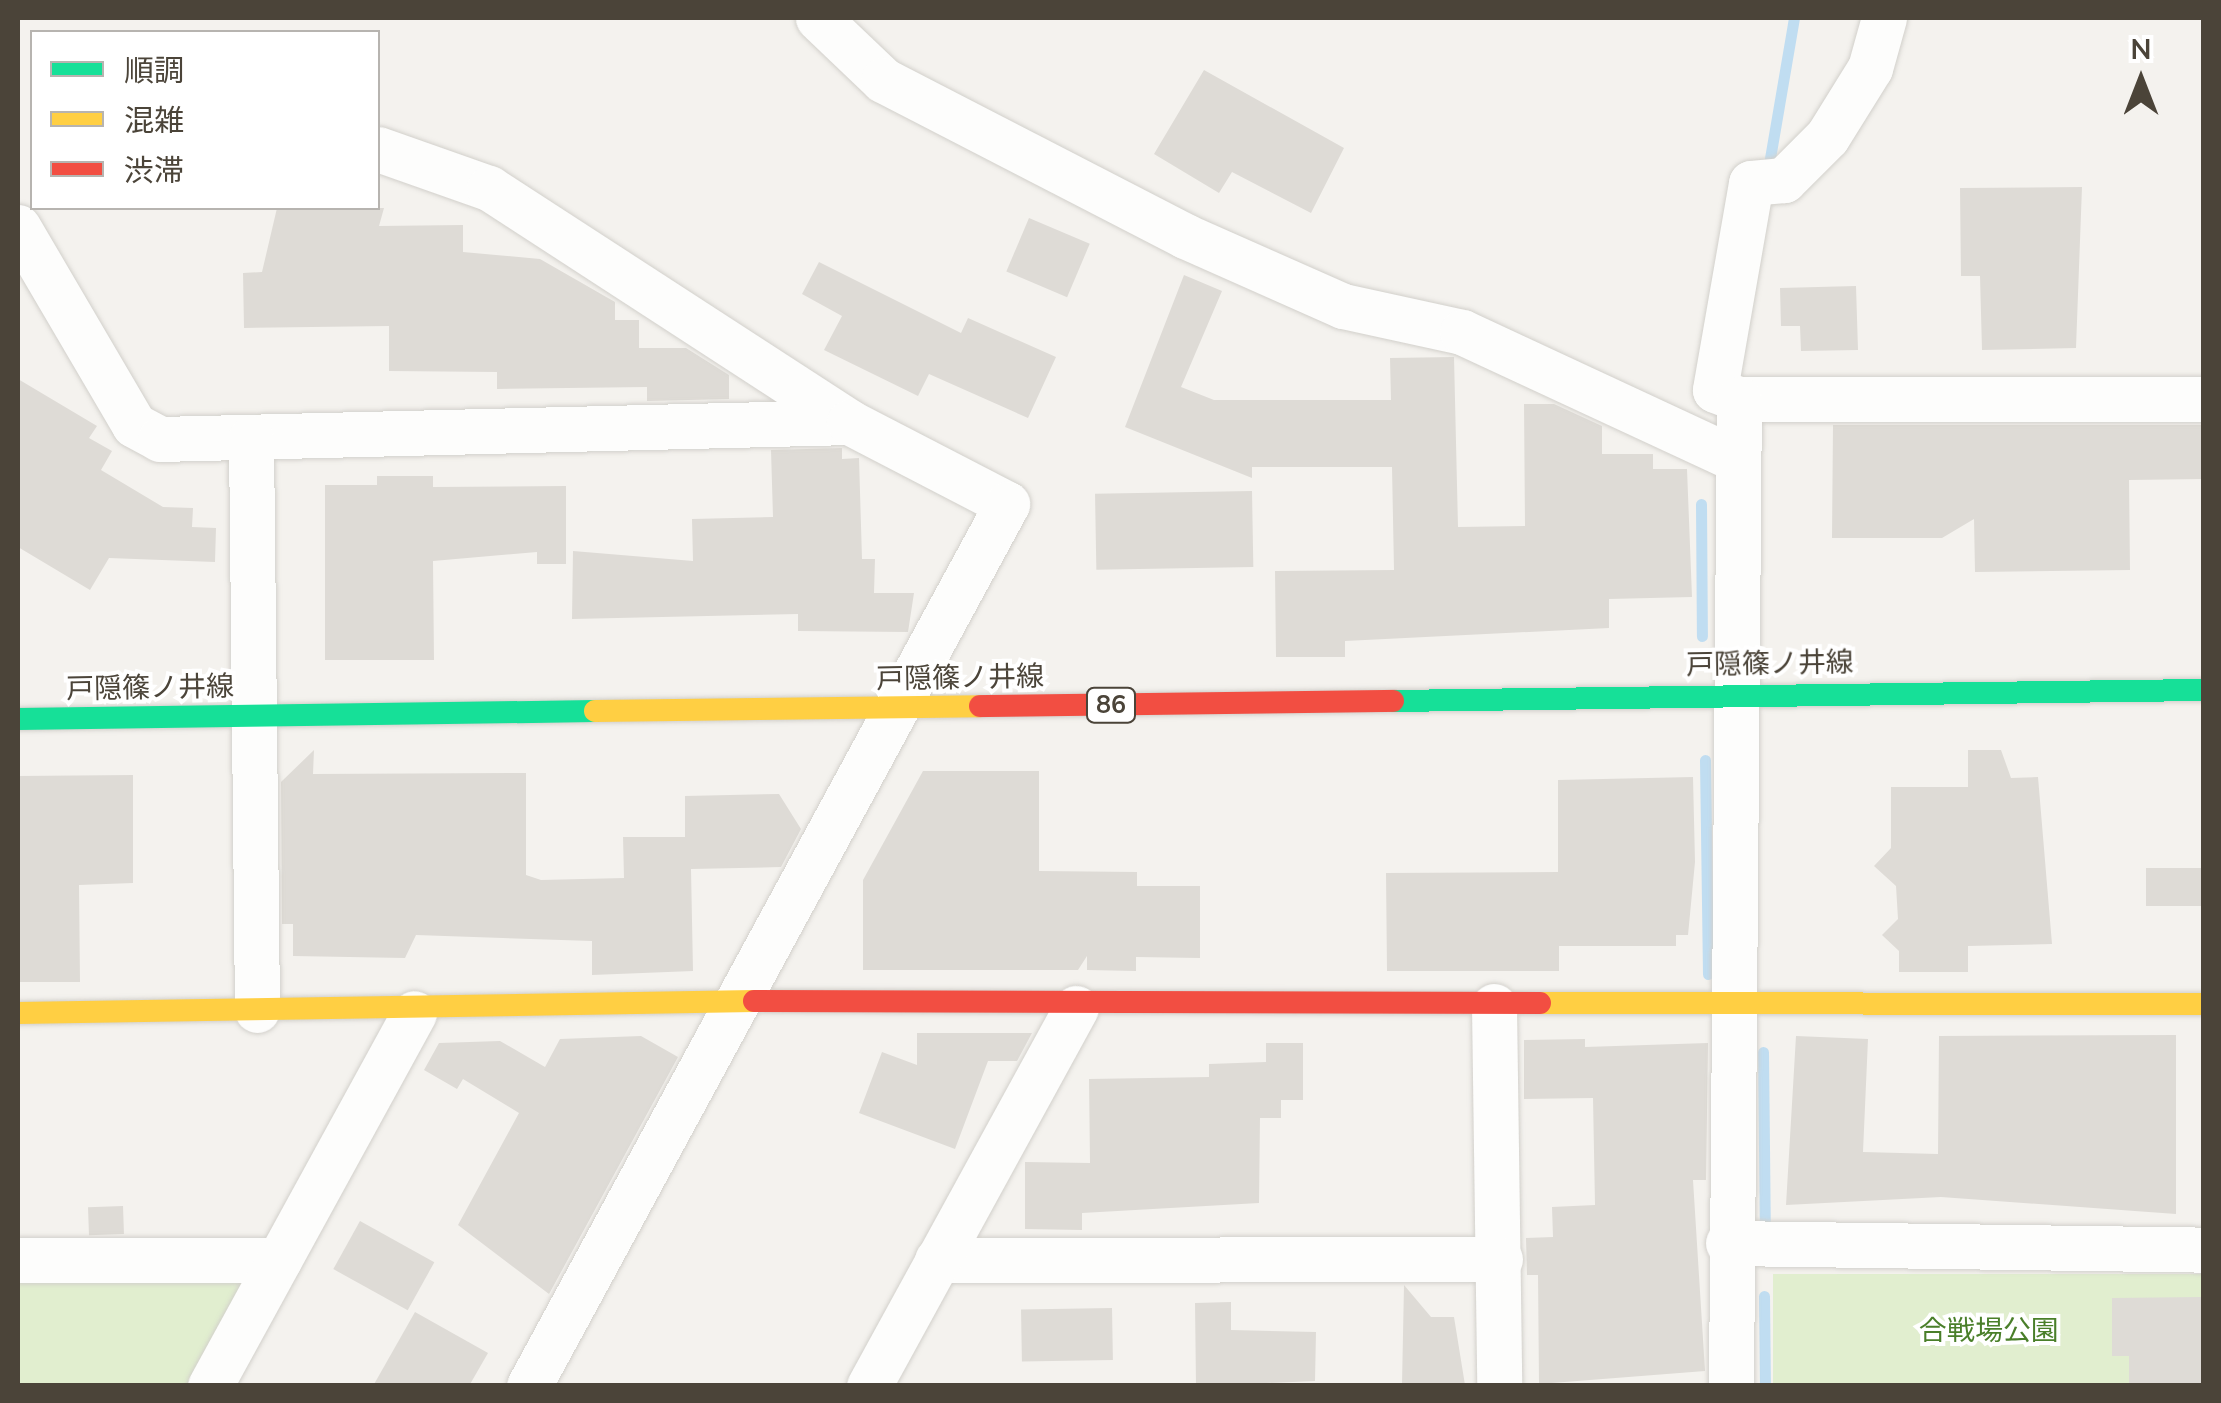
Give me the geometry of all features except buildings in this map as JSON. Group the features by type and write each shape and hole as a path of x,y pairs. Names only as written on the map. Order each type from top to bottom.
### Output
{"street":[{"path":"818,18 883,80 1185,236 1343,306 1462,332 1734,458"},
{"path":"1884,18 1870,68 1826,137 1784,180 1751,183 1714,390 1739,399 2204,399"},
{"path":"380,150 490,188 849,422 1007,504 904,709 735,1000 529,1386"},
{"path":"18,227 134,425 160,439 849,422"},
{"path":"1731,1386 1728,1243 1736,694 1734,458 1739,399"},
{"path":"252,438 257,1010"},
{"name":"戸隠篠ノ井線","path":"18,719 2204,690"},
{"path":"18,1013 414,1013 735,1000 1076,1008 2204,1004"},
{"path":"1494,1006 1499,1386"},
{"path":"868,1386 1076,1008"},
{"path":"210,1386 414,1013"},
{"path":"1728,1243 2204,1250"},
{"path":"937,1260 1500,1259"},
{"path":"18,1260 279,1260"}],"green space":[{"path":"250,1271 188,1386 18,1385 18,1273"},
{"name":"合戦場公園","path":"1773,1274 2203,1274 2203,1385 1773,1385"}],"waterway":[{"path":"1769,164 1794,18"},
{"path":"1701,504 1702,636"},
{"path":"1705,760 1708,974"},
{"path":"1763,1052 1765,1232"},
{"path":"1764,1296 1765,1386"}],"traffic: fast":[{"path":"1393,701 2204,690"},
{"path":"18,719 595,711"}],"traffic: slow":[{"path":"595,711 980,706"},
{"path":"18,1013 754,1001"},
{"path":"1540,1003 2204,1004"}],"traffic: jam":[{"path":"980,706 1393,701"},
{"path":"754,1001 1540,1003"}]}
